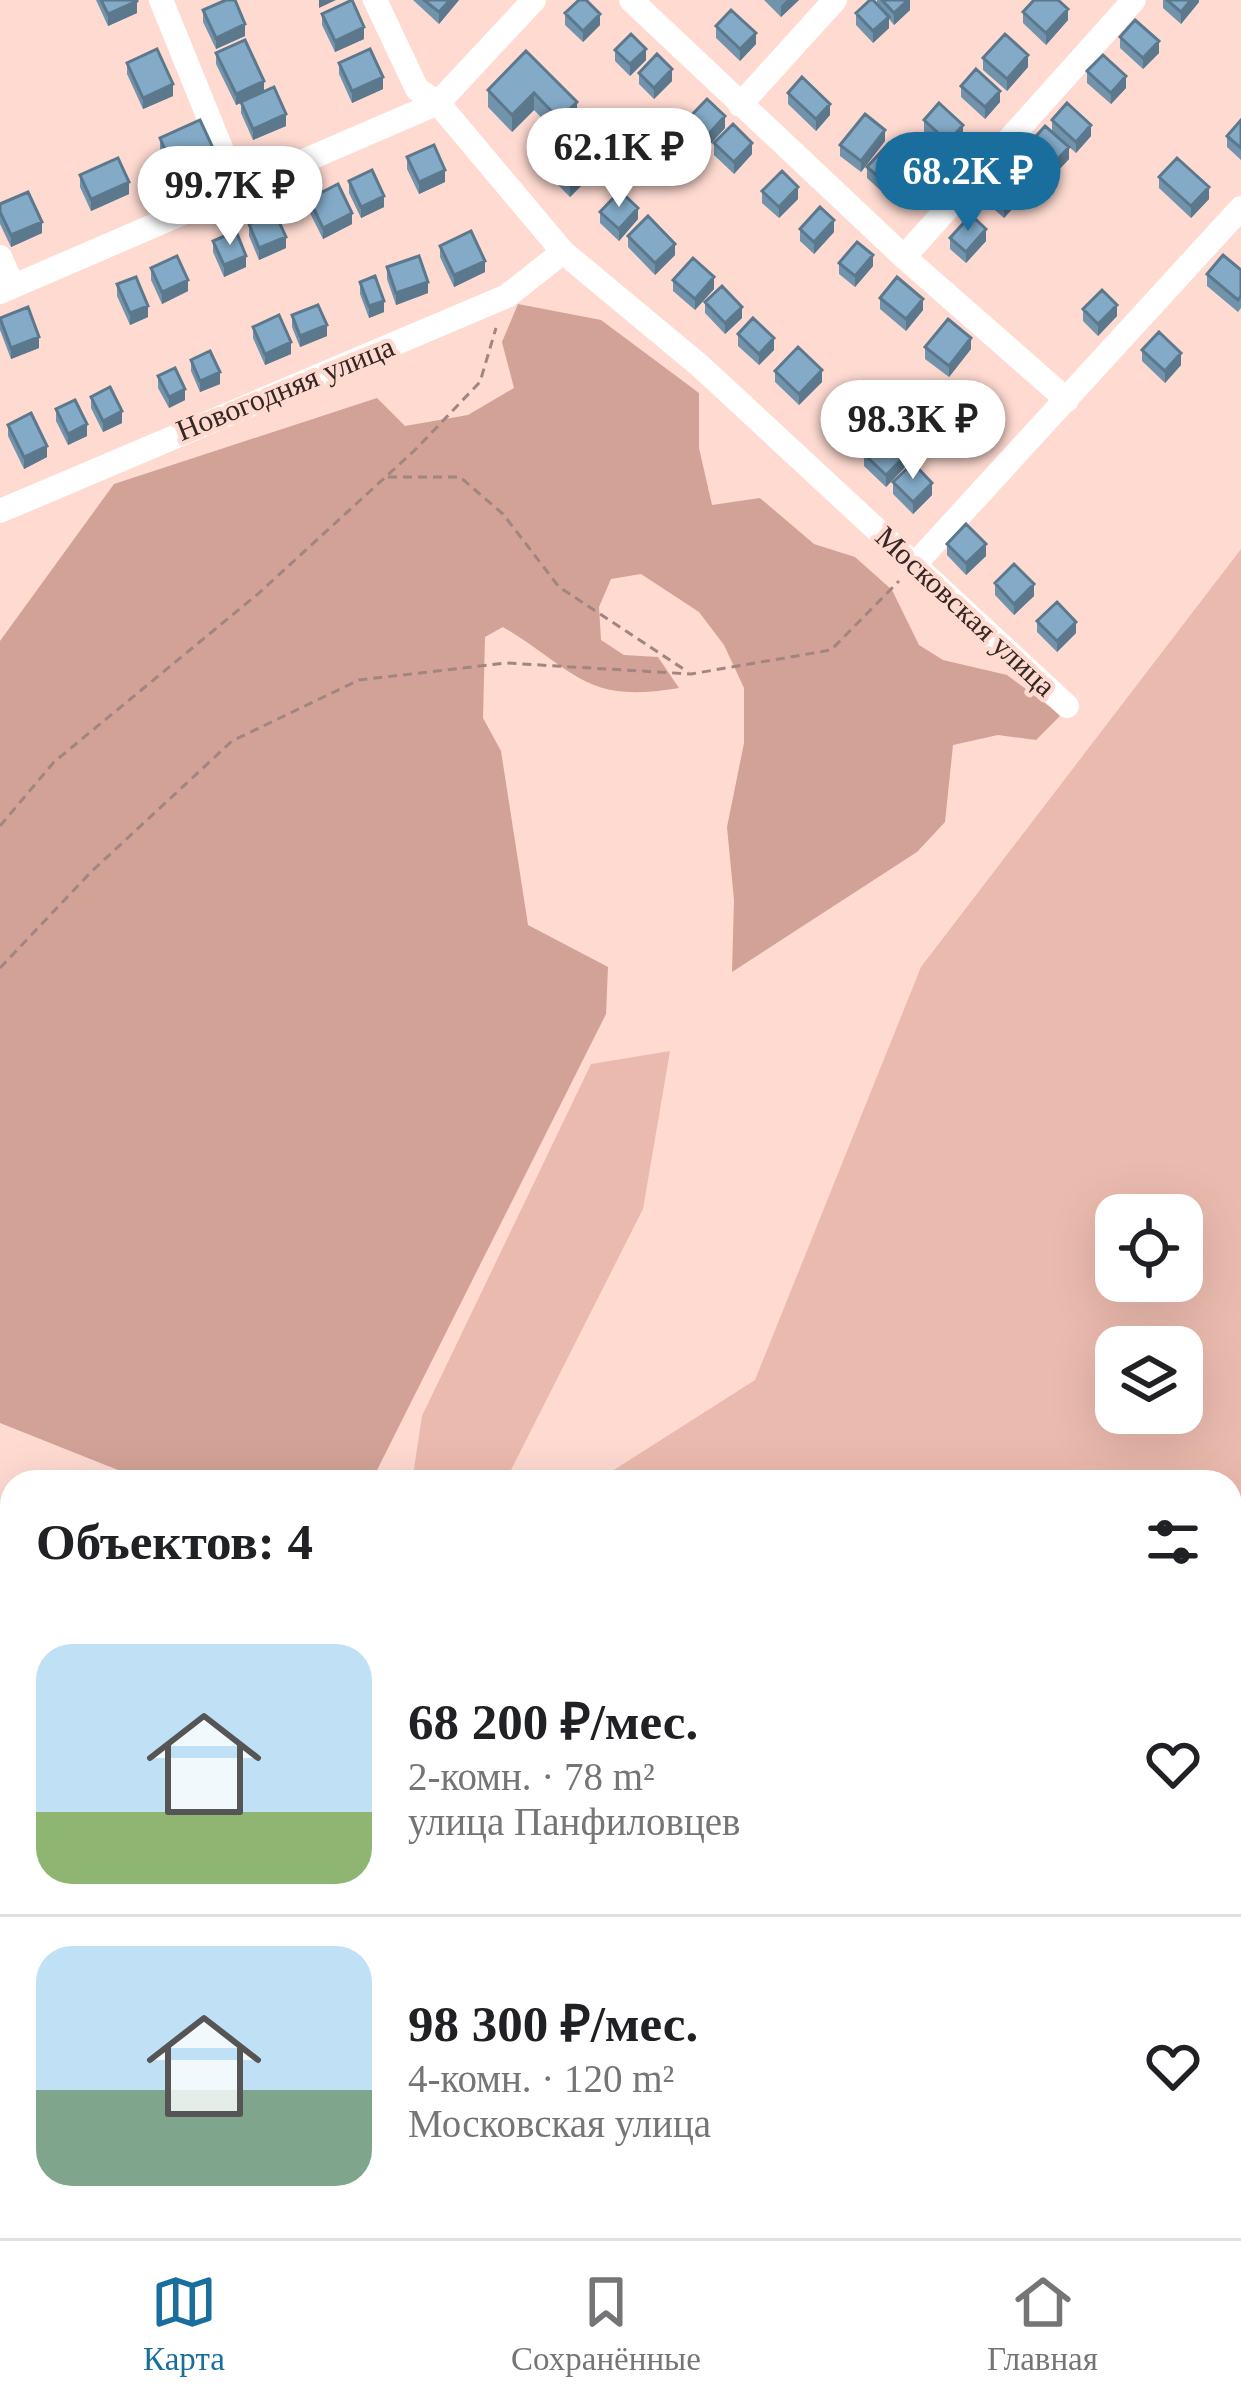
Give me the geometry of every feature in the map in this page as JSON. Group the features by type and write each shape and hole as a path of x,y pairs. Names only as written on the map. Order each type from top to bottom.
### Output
{"street":[{"path":"161,0 238,190"},
{"name":"Московская улица","path":"375,0 417,89 438,103 563,252 699,365 917,562 1067,706"},
{"path":"0,257 6,289 438,103 534,0"},
{"path":"631,0 904,257 1067,400"},
{"path":"740,105 835,0"},
{"path":"904,257 1134,0"},
{"path":"917,562 1241,208"},
{"name":"Новогодняя улица","path":"0,511 498,300 563,252"}],"path":[{"path":"0,826 54,762 275,579 387,478 480,382 495,343 498,300"},
{"path":"387,478 460,477 502,514 559,587 691,674"},
{"path":"0,968 91,872 232,741 359,680 506,663 691,674 831,650 917,562"}],"shaded area":[{"path":"518,304 601,320 699,393 699,448 712,505 760,498 814,544 855,557 892,590 919,645 943,660 1007,675 1061,715 1036,740 998,735 953,745 945,822 917,852 732,972 734,900 727,827 744,743 744,688 724,645 699,612 641,574 611,579 599,607 601,640 624,655 658,657 679,688 622,692 601,688 503,627 485,637 483,718 501,751 528,925 608,967 606,1014 377,1470 118,1470 0,1423 0,641 114,484 377,398 405,426 468,415 514,388 502,342"},
{"path":"1241,549 1241,1470 614,1470 755,1380 921,967"},
{"path":"670,1051 643,1209 511,1470 414,1470 422,1416 591,1064"}],"building":[{"path":"101,0 137,0 137,1 108,14"},
{"path":"235,0 245,24 216,38 203,10"},
{"path":"352,0 364,27 335,41 322,14"},
{"path":"424,0 450,0 439,12"},
{"path":"579,0 586,0 600,14 583,31 565,13"},
{"path":"870,0 889,17 873,31 856,13"},
{"path":"882,0 908,0 894,13"},
{"path":"1034,0 1058,0 1068,9 1046,33 1023,12"},
{"path":"1167,0 1191,0 1181,12"},
{"path":"731,10 756,33 740,49 716,26"},
{"path":"1135,20 1159,41 1143,58 1120,37"},
{"path":"631,34 646,49 630,64 615,50"},
{"path":"1005,34 1028,55 1007,79 983,58"},
{"path":"245,40 264,81 236,94 216,53"},
{"path":"157,49 173,84 143,98 127,63"},
{"path":"370,49 383,77 352,91 339,63"},
{"path":"526,51 577,102 559,119 534,93 512,115 488,90"},
{"path":"657,54 672,69 654,88 639,73"},
{"path":"1103,55 1126,76 1111,93 1087,71"},
{"path":"976,69 1000,91 985,107 961,86"},
{"path":"802,77 830,104 816,119 788,93"},
{"path":"274,87 286,114 253,129 241,102"},
{"path":"707,99 725,116 705,138 686,121"},
{"path":"939,103 963,125 948,142 924,120"},
{"path":"1067,103 1091,125 1076,142 1052,120"},
{"path":"865,114 885,130 861,161 840,145"},
{"path":"200,120 213,148 172,166 160,138"},
{"path":"1241,120 1241,148 1227,136"},
{"path":"733,124 752,143 734,162 714,143"},
{"path":"1045,126 1069,147 1053,164 1030,143"},
{"path":"889,143 913,164 891,188 867,167"},
{"path":"434,145 445,170 419,182 407,157"},
{"path":"568,147 588,167 570,185 550,165"},
{"path":"118,158 129,182 91,199 80,175"},
{"path":"1177,158 1209,187 1191,206 1159,177"},
{"path":"372,170 384,196 361,207 349,181"},
{"path":"1009,170 1024,184 1004,207 988,193"},
{"path":"782,171 798,187 779,207 762,191"},
{"path":"338,184 352,213 323,228 309,199"},
{"path":"620,191 638,208 619,229 600,212"},
{"path":"28,192 42,222 11,235 0,204"},
{"path":"820,207 834,220 814,242 800,229"},
{"path":"275,213 286,237 259,248 249,224"},
{"path":"971,215 986,229 966,252 950,238"},
{"path":"648,216 675,244 655,263 628,236"},
{"path":"236,231 246,256 224,265 213,241"},
{"path":"471,231 485,261 454,275 440,246"},
{"path":"857,242 873,255 855,276 839,263"},
{"path":"1223,255 1241,270 1238,300 1207,274"},
{"path":"177,256 188,280 162,292 151,268"},
{"path":"419,256 428,282 396,293 387,267"},
{"path":"693,258 714,277 695,299 673,280"},
{"path":"375,276 384,301 369,306 360,282"},
{"path":"136,277 148,306 130,313 117,284"},
{"path":"897,277 923,299 906,319 880,298"},
{"path":"722,286 742,307 725,323 705,302"},
{"path":"1102,290 1117,305 1098,324 1083,309"},
{"path":"318,305 327,325 300,336 292,315"},
{"path":"28,307 39,337 11,348 0,318"},
{"path":"279,315 291,342 265,354 253,327"},
{"path":"753,318 774,338 759,354 738,334"},
{"path":"948,319 971,338 949,366 925,347"},
{"path":"1159,332 1181,353 1165,371 1142,350"},
{"path":"798,347 822,370 799,394 775,371"},
{"path":"210,351 220,372 200,381 191,360"},
{"path":"175,368 185,389 169,397 158,376"},
{"path":"110,387 122,411 103,421 91,397"},
{"path":"75,400 87,424 68,434 56,409"},
{"path":"853,402 870,422 847,441 830,421"},
{"path":"31,413 47,446 24,457 8,425"},
{"path":"885,433 907,454 886,475 864,454"},
{"path":"913,463 932,483 913,502 893,482"},
{"path":"966,524 986,544 966,563 947,544"},
{"path":"1014,564 1034,584 1014,604 995,583"},
{"path":"1057,602 1076,622 1057,641 1037,621"}]}
